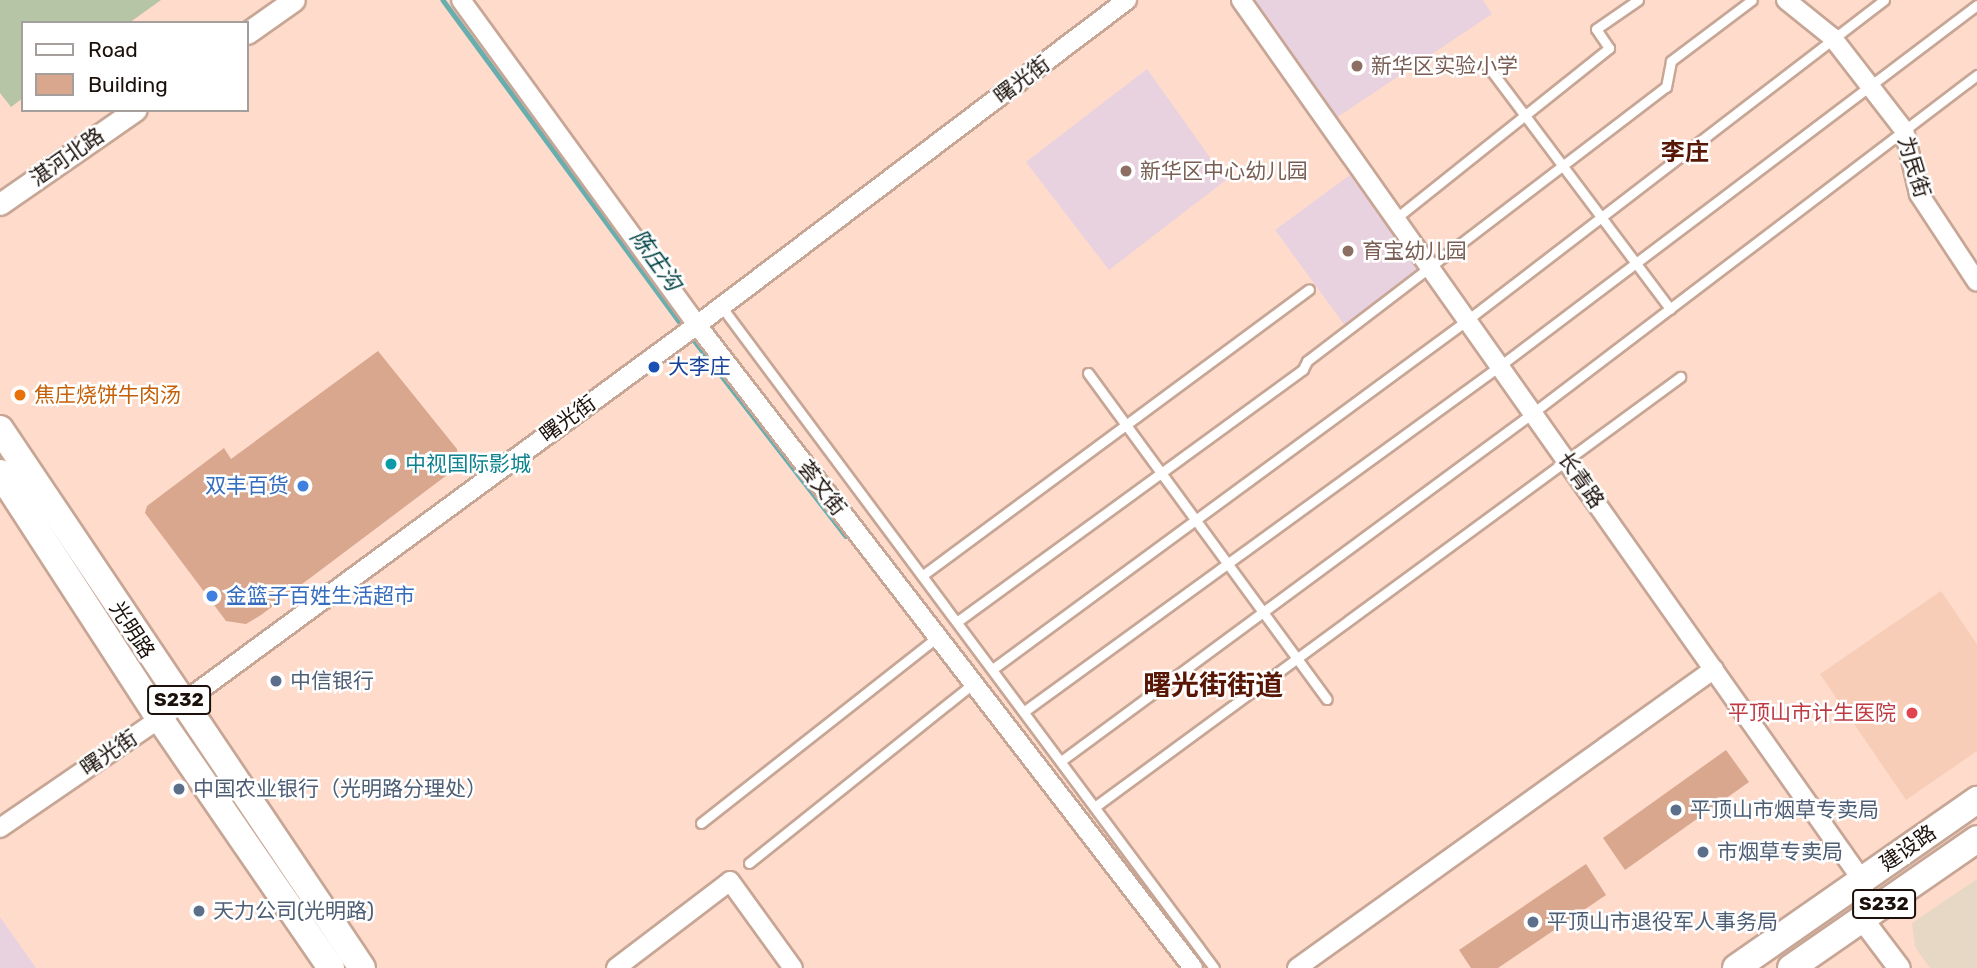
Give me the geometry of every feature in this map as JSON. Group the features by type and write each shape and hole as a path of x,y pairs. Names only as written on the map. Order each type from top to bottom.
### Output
{"main road":[{"name":"光明路","path":"0,429 170,711 331,968"},
{"name":"光明路","path":"0,473 170,711 362,968"},
{"name":"建设路","path":"1736,968 1977,800"},
{"name":"建设路","path":"1791,968 1977,839"}],"street":[{"path":"248,32 294,0"},
{"name":"荟文街","path":"461,0 689,330 974,683 1194,968"},
{"name":"曙光街","path":"0,828 170,711 689,330 1127,0"},
{"name":"长青路","path":"1241,0 1862,880"},
{"name":"为民街","path":"1786,0 1832,37 1904,130 1919,194 1977,282"},
{"name":"湛河北路","path":"0,204 132,112"},
{"path":"1297,968 1714,669"},
{"path":"1862,880 1862,919 1899,968"},
{"path":"616,968 730,881 793,968"}],"lane":[{"path":"1394,220 1609,48 1596,29 1638,0"},
{"path":"958,621 1430,271 1562,165 1666,87 1671,61 1752,0"},
{"path":"994,668 1466,321 1832,37 1884,0"},
{"path":"1026,710 1501,365 1977,5"},
{"path":"1487,65 1670,309"},
{"path":"1061,761 1534,412 1977,75"},
{"path":"923,575 1309,289"},
{"path":"721,306 1026,710 1214,968"},
{"path":"1088,373 1327,699"},
{"path":"1096,806 1568,462 1680,377"},
{"path":"701,823 937,637"},
{"path":"749,863 974,683"}],"shaded area":[{"name":"新华区实验小学","path":"1254,0 1483,0 1492,14 1336,118"},
{"name":"新华区中心幼儿园","path":"1147,69 1226,180 1109,270 1026,162"},
{"name":"育宝幼儿园","path":"1350,175 1421,271 1346,327 1275,230"},
{"name":"平顶山市计生医院","path":"1941,591 1977,644 1977,751 1906,800 1820,674"},
{"path":"1977,879 1977,968 1930,968 1915,947 1912,923"},
{"path":"0,917 36,968 0,968"}],"green space":[{"path":"0,0 161,0 132,21 21,21 21,100 11,107 0,93"}],"building":[{"name":"双丰百货","path":"378,351 457,449 459,466 261,615 246,624 226,621 145,513 147,506 224,448 231,459"},
{"name":"平顶山市烟草专卖局","path":"1726,750 1749,782 1625,870 1603,838"},
{"name":"平顶山市退役军人事务局","path":"1586,864 1606,895 1498,968 1471,968 1459,950"}],"waterway":[{"name":"陈庄沟","path":"443,0 684,328"},
{"name":"陈庄沟","path":"690,335 846,536"}],"place":[{"name":"新华区实验小学","path":"1357,66"},
{"name":"新华区中心幼儿园","path":"1126,171"},
{"name":"育宝幼儿园","path":"1348,251"},
{"name":"大李庄","path":"654,367"},
{"name":"焦庄烧饼牛肉汤","path":"20,395"},
{"name":"中视国际影城","path":"391,464"},
{"name":"双丰百货","path":"303,486"},
{"name":"金篮子百姓生活超市","path":"212,596"},
{"name":"中信银行","path":"276,681"},
{"name":"平顶山市计生医院","path":"1912,713"},
{"name":"中国农业银行（光明路分理处）","path":"179,789"},
{"name":"平顶山市烟草专卖局","path":"1676,810"},
{"name":"市烟草专卖局","path":"1703,852"},
{"name":"天力公司(光明路)","path":"199,911"},
{"name":"平顶山市退役军人事务局","path":"1533,922"}],"district":[{"name":"李庄","path":"1685,153"},
{"name":"曙光街街道","path":"1213,686"}]}
